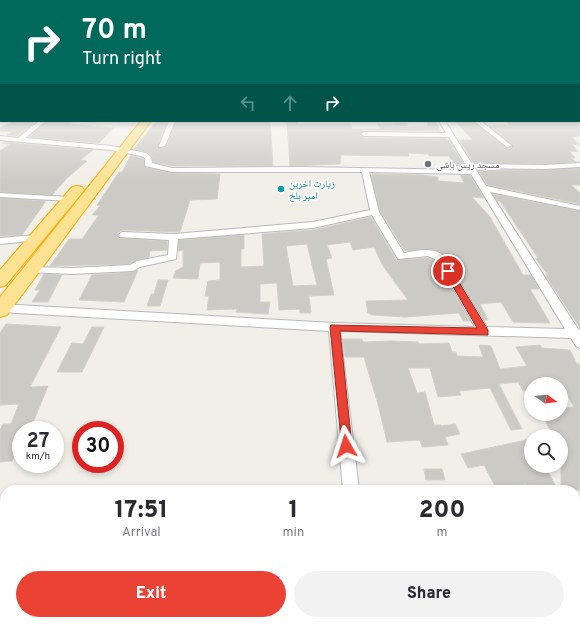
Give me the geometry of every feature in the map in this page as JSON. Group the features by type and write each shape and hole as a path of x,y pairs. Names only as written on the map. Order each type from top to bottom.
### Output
{"highway":[{"path":"1,309 116,150 132,122"},
{"path":"0,281 69,199 145,122"}],"street":[{"path":"20,139 42,122"},
{"path":"162,146 172,122"},
{"path":"443,122 578,337"},
{"path":"478,122 509,146"},
{"path":"364,134 451,135"},
{"path":"0,138 141,153 148,156 148,164 172,170 471,169 580,165"},
{"path":"365,170 375,212 401,257 431,253 437,254 441,258 484,332"},
{"path":"484,188 580,208"},
{"path":"0,195 69,199"},
{"path":"122,234 174,237 314,225 375,212"},
{"path":"30,270 72,271 133,268 137,264 173,257 174,237"},
{"path":"0,241 36,238"},
{"path":"1,309 334,327 578,337"},
{"path":"334,327 350,485"}],"building":[{"path":"11,122 36,122 18,136 7,135 12,132 0,131 0,128"},
{"path":"46,122 72,122 70,124 113,128 99,143 29,137"},
{"path":"156,122 167,122 158,145 160,148 166,147 176,122 270,122 273,166 172,166 153,162 152,156 147,152 134,149"},
{"path":"287,122 297,122 297,124 351,124 352,129 380,129 378,124 407,123 408,127 428,126 427,122 436,122 440,131 364,130 360,134 364,138 445,138 449,140 466,168 456,168 449,156 429,156 428,154 408,153 409,156 341,155 340,164 290,166"},
{"path":"456,122 474,122 507,148 513,146 489,126 510,125 507,122 580,122 580,136 572,137 579,145 572,144 578,152 569,151 575,158 571,158 576,162 545,164 473,163 459,140 473,140"},
{"path":"2,143 93,150 80,160 87,161 67,178 52,195 0,192 0,151 10,144"},
{"path":"131,155 144,159 145,167 172,173 220,174 217,199 190,200 180,232 122,230 117,234 119,238 167,241 167,250 150,251 149,257 137,260 130,264 50,266 69,239 82,239 99,215 92,215 100,206 97,205 119,172 122,172"},
{"path":"580,168 580,185 571,185 580,193 580,204 487,185 478,170 545,170"},
{"path":"371,174 423,175 438,177 438,181 464,183 460,175 470,175 484,198 472,197 490,217 523,275 531,275 539,289 530,289 550,323 513,322 501,302 480,304 488,320 484,320 445,255 430,249 405,251 380,211"},
{"path":"493,194 580,211 580,328 545,275 548,275 536,259 538,258 500,201 497,201"},
{"path":"0,198 46,201 22,235 0,236"},
{"path":"371,217 397,260 428,258 436,261 470,321 463,321 459,313 405,317 372,315 368,313 366,301 408,300 383,266 374,247 353,250 350,242 327,245 332,258 326,259 334,295 309,296 311,313 300,313 300,309 279,310 277,283 260,284 260,302 270,302 268,314 236,312 237,309 207,310 209,296 205,296 208,281 220,280 220,262 200,263 198,279 173,278 176,271 183,267 183,250 178,251 179,240 244,235 244,249 241,249 241,267 264,266 262,234 313,230","holes":["307,244 317,285 293,286 286,246"]},
{"path":"138,270 124,302 79,300 92,275 133,272"},
{"path":"44,274 62,275 48,302 32,302 40,290 35,290"},
{"path":"158,280 168,280 160,306 147,306 151,294 154,294"},
{"path":"6,324 61,327 30,387 48,386 33,421 12,421 19,404 0,405 0,333"},
{"path":"92,327 104,327 82,372 57,372 72,343 83,344"},
{"path":"342,339 362,339 363,342 391,341 418,342 419,344 449,343 452,352 456,352 457,356 483,357 479,345 491,346 500,369 527,366 516,347 540,345 542,348 570,350 577,364 580,364 580,485 561,485 561,473 568,473 568,429 550,429 546,421 568,421 568,407 574,407 568,396 568,377 524,377 524,391 518,382 499,384 522,429 511,430 490,388 459,391 461,395 438,397 430,368 408,368 417,393 425,392 434,425 442,426 455,424 460,434 445,437 448,445 422,447 420,440 387,442 364,357 345,357"},
{"path":"12,422 12,461 0,462 0,430 3,424 11,424"},
{"path":"524,440 524,473 549,473 555,485 494,485 484,465 468,468 461,454"},
{"path":"424,469 442,469 445,480 426,480"}],"place":[{"name":"مسجد ریس باشی","path":"428,164"},
{"name":"زیارت اخرین امیر بلخ","path":"281,189"}],"route":[{"path":"346,446 334,327 484,332 448,271"}]}
